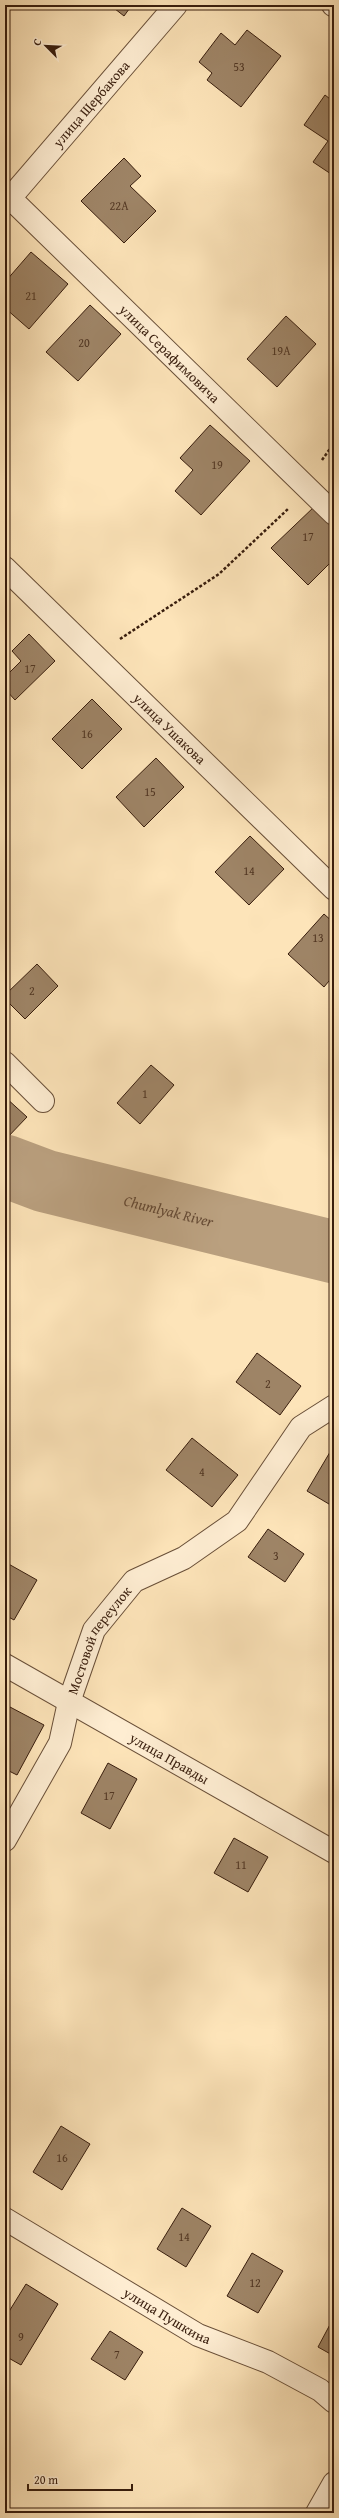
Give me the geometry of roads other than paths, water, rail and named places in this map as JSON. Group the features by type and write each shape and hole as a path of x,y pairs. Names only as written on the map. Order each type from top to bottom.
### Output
{"street":[{"name":"улица Щербакова","path":"7,198 176,5"},
{"name":"улица Серафимовича","path":"7,198 334,514"},
{"name":"улица Ушакова","path":"5,568 334,889"},
{"path":"5,1063 43,1101"},
{"name":"Мостовой переулок","path":"5,1840 60,1743 69,1702 94,1630 134,1581 184,1558 237,1521 301,1427 334,1406"},
{"name":"улица Правды","path":"5,1665 334,1852"},
{"name":"улица Пушкина","path":"5,2219 198,2335 268,2362 320,2390 334,2402"},
{"path":"317,2513 334,2483"}],"waterway":[{"name":"Chumlyak River","path":"5,1166 45,1181 334,1252"}]}
